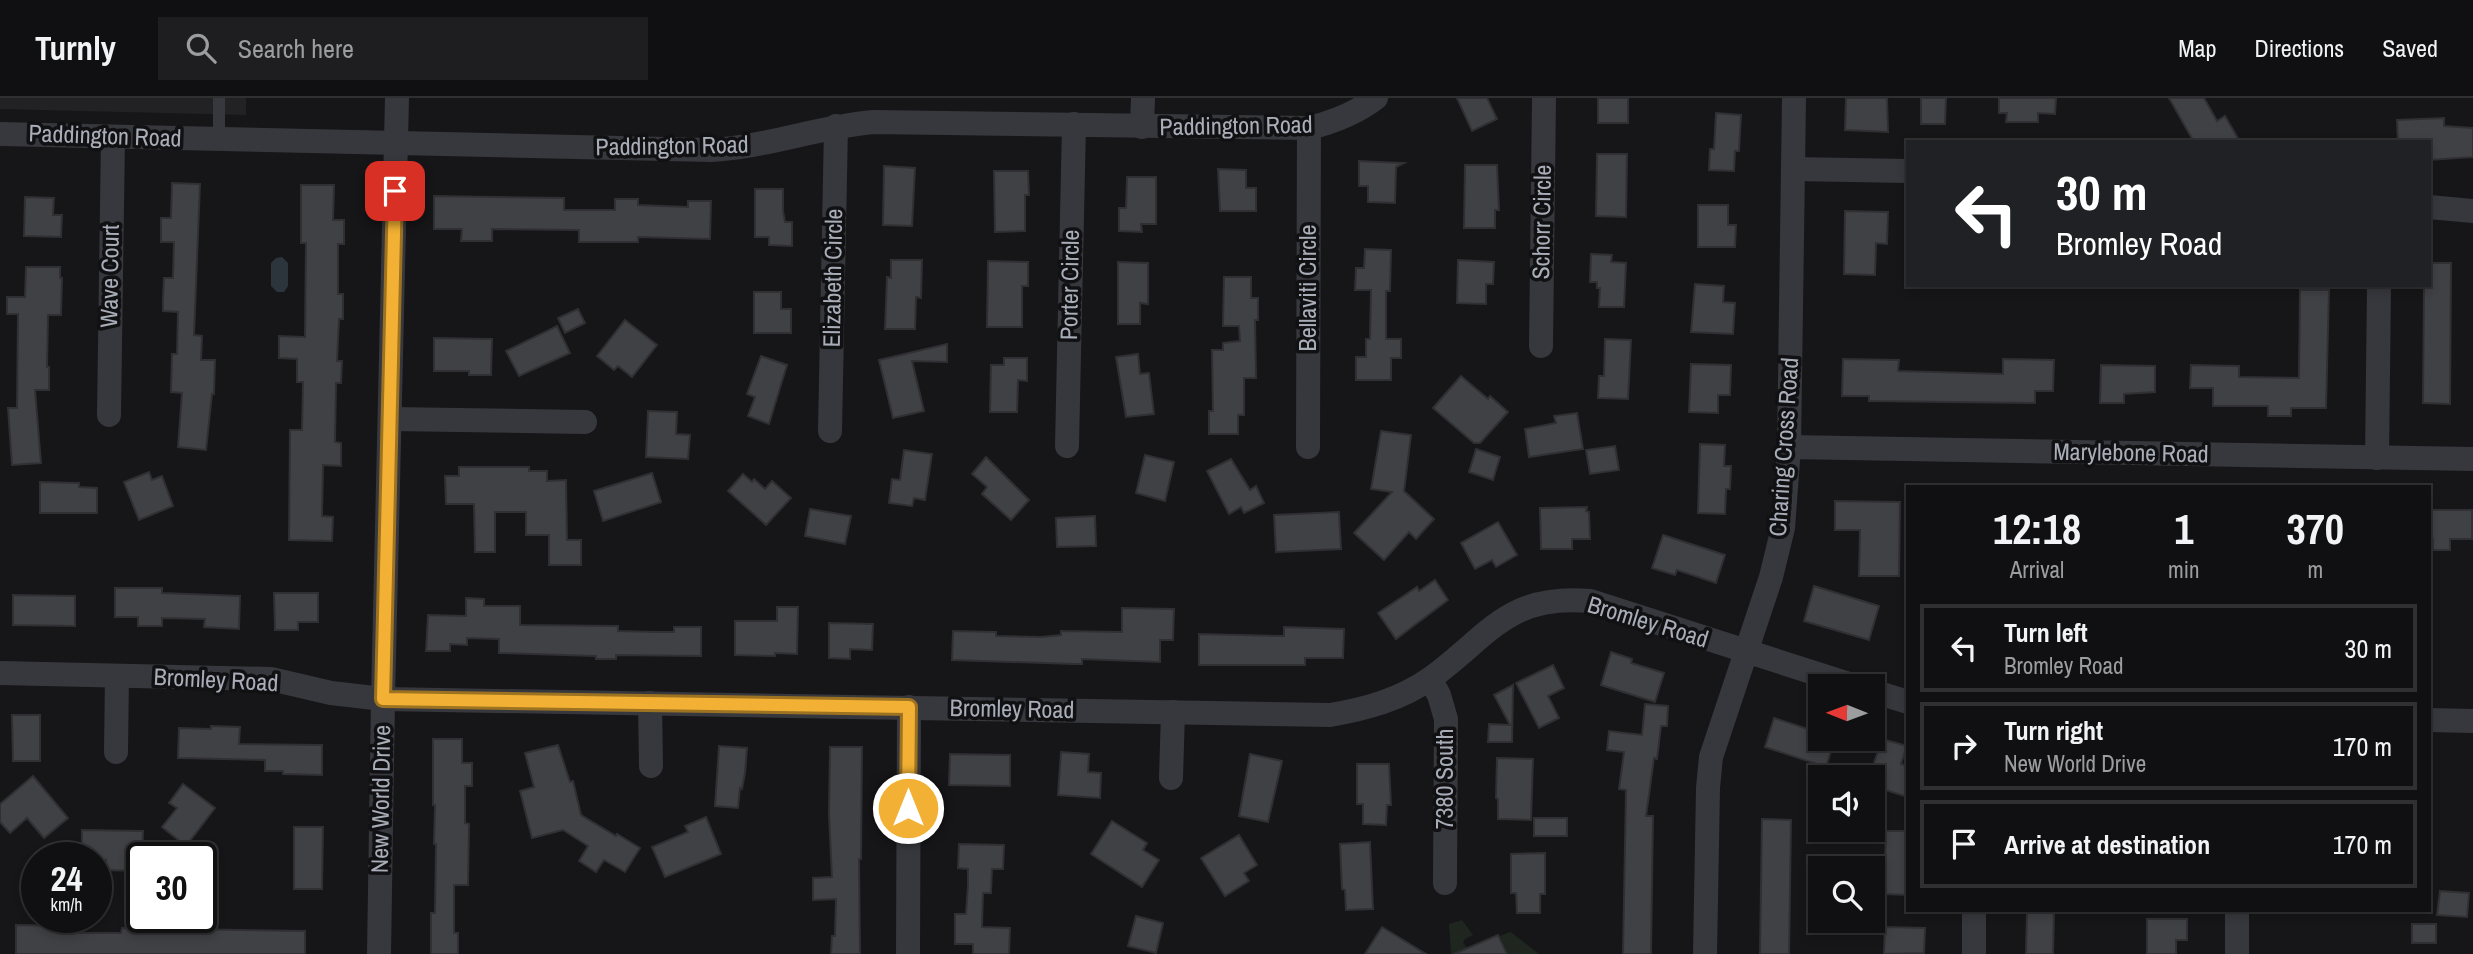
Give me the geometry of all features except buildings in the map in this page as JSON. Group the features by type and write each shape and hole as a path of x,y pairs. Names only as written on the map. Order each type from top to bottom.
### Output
{"street":[{"name":"New World Drive","path":"379,954 397,98"},
{"path":"1142,127 1143,98"},
{"name":"Paddington Road","path":"0,134 711,150 741,148 836,126 873,122 1309,128 1336,121 1376,98"},
{"name":"Schorr Circle","path":"1541,346 1544,98"},
{"name":"Charing Cross Road","path":"1705,954 1711,757 1771,577 1783,528 1789,447 1794,98"},
{"name":"Porter Circle","path":"1067,446 1074,124"},
{"name":"Elizabeth Circle","path":"830,430 836,126"},
{"name":"Bellaviti Circle","path":"1308,447 1309,128"},
{"name":"Wave Court","path":"109,415 113,137"},
{"path":"1793,169 1906,171"},
{"path":"2431,207 2473,211"},
{"path":"2377,458 2379,287"},
{"path":"391,419 585,422"},
{"name":"Marylebone Road","path":"1789,447 2473,459"},
{"name":"Bromley Road","path":"0,673 271,679 331,693 383,699 1330,715 1363,709 1395,698 1430,679 1492,626 1526,607 1544,601 1565,599 1590,601 1817,674"},
{"path":"116,752 117,676"},
{"name":"7380 South","path":"1430,679 1439,695 1446,719 1445,883"},
{"path":"1885,695 1906,701"},
{"path":"650,704 651,766"},
{"path":"908,954 909,707"},
{"path":"1171,778 1173,712"},
{"path":"2431,720 2473,721"},
{"path":"1974,954 1975,912"},
{"path":"2237,912 2237,954"}],"lane":[{"path":"219,98 219,139"}],"shaded area":[{"path":"0,98 246,98 246,115 0,109"},
{"path":"282,257 288,263 288,286 284,292 277,292 271,286 271,263"},
{"path":"1462,920 1473,935 1463,943 1473,954 1451,954 1449,924"},
{"path":"1510,932 1539,954 1508,954 1500,936"}],"route":[{"path":"395,191 383,699 909,707 908,808"}]}
